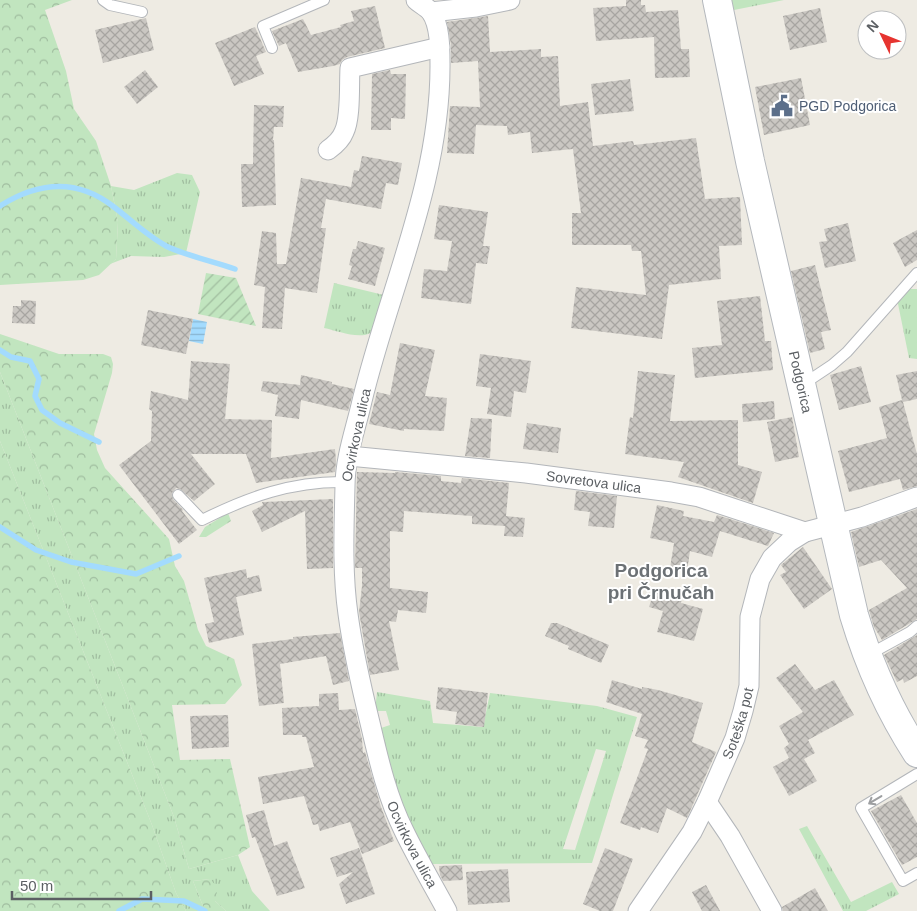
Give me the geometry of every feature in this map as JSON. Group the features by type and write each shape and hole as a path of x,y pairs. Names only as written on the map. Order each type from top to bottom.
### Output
{"main road":[{"name":"Podgorica","path":"717,0 750,161 854,615 867,656 891,711 917,753"}],"street":[{"path":"416,0 431,12 476,8 510,0"},
{"name":"Ocvirkova ulica","path":"431,12 440,47 439,102 431,161 410,244 376,346 349,456 345,482 344,557 348,613 361,686 374,739 393,803 404,831 447,911"},
{"path":"328,150 338,142 347,124 350,68 440,47"},
{"name":"Sovretova ulica","path":"349,456 526,473 671,492 699,497 805,532"},
{"path":"805,532 862,517 917,497"},
{"name":"Soteška pot","path":"638,911 692,832 735,738 749,686 750,617 760,579 772,558 789,542 805,532"},
{"path":"707,802 730,836 772,911"}],"lane":[{"path":"103,0 110,5 142,12"},
{"path":"272,48 263,26 324,0"},
{"path":"801,386 832,366 847,352 917,273"},
{"path":"178,495 202,520 232,505 290,486 319,481 345,482"},
{"path":"867,656 917,626"},
{"path":"917,774 861,808 903,881 917,873"}],"green space":[{"path":"0,0 72,0 45,10 66,71 74,109 96,141 111,186 118,222 116,259 99,275 83,280 0,285"},
{"path":"727,0 784,0 729,11"},
{"path":"177,173 192,175 200,192 186,253 164,257 131,256 110,264 116,259 118,222 111,186 134,190"},
{"path":"206,273 236,278 256,326 198,314"},
{"path":"334,283 388,296 378,326 373,331 367,334 353,335 324,328"},
{"path":"906,289 917,289 917,359 909,358 897,299"},
{"path":"0,334 59,354 103,354 111,357 113,364 112,373 94,434 97,450 105,468 169,539 175,566 184,581 198,630 206,646 234,659 242,685 225,704 172,705 180,760 230,759 250,847 238,855 189,869 174,817 0,372"},
{"path":"0,372 174,817 189,869 238,855 252,891 270,911 226,911 215,901 210,879 193,881 205,911 186,911 176,893 152,825 0,441"},
{"path":"0,441 152,825 176,893 186,911 0,911"},
{"path":"228,513 231,521 206,537 199,537 205,527"},
{"path":"377,692 430,701 433,723 483,727 490,693 597,706 637,717 592,863 430,864 403,813 378,729 390,725 386,711 375,711","holes":["596,749 606,751 575,850 563,849"]},
{"path":"807,826 851,902 892,882 899,894 866,911 843,911 799,829"},
{"path":"210,879 218,888 215,901 226,911 205,911 193,881"}],"water":[{"path":"193,319 207,322 203,344 189,341"}],"building":[{"path":"626,0 641,0 641,5 645,5 646,12 678,10 681,49 689,49 690,77 655,78 654,37 596,41 593,8 626,6"},
{"path":"375,6 385,48 347,57 340,64 333,66 298,72 286,43 279,46 272,31 303,19 311,35 341,27 340,25 354,21 351,11"},
{"path":"820,8 827,42 790,50 783,16"},
{"path":"488,16 490,52 541,49 541,57 558,56 560,106 588,102 593,146 633,141 634,145 696,138 705,199 740,197 742,245 719,246 721,279 669,285 662,339 571,328 576,287 646,295 641,251 632,251 631,245 572,245 572,213 581,213 573,149 532,153 530,132 508,135 507,126 476,125 474,154 447,153 450,106 480,107 478,61 451,63 451,45 447,22"},
{"path":"146,18 154,50 103,63 95,30"},
{"path":"255,27 266,52 256,56 264,74 234,86 215,43"},
{"path":"145,70 158,87 137,104 124,87"},
{"path":"390,70 391,74 406,74 405,119 391,118 391,130 371,130 372,74"},
{"name":"PGD Podgorica","path":"801,78 810,125 764,135 755,87"},
{"path":"630,79 634,111 595,115 591,84"},
{"path":"254,105 284,106 283,127 274,127 276,205 242,207 241,164 253,164"},
{"path":"362,156 402,163 398,185 386,183 381,209 326,199 321,228 326,228 317,293 285,288 282,329 262,328 265,287 254,285 262,231 276,233 277,264 286,264 301,178 351,187 354,170 359,171"},
{"path":"439,205 488,212 483,246 490,246 487,264 476,263 471,304 421,298 424,269 447,271 452,241 434,239"},
{"path":"848,223 856,261 825,268 819,242 827,241 824,229"},
{"path":"917,230 917,260 905,267 893,243"},
{"path":"358,241 385,248 375,286 348,279 352,266 349,265 353,249 356,249"},
{"path":"815,265 831,330 821,332 825,349 810,353 791,271"},
{"path":"760,296 765,341 771,341 773,370 695,378 692,348 722,345 717,301"},
{"path":"21,300 36,301 35,324 12,323 13,306 21,306"},
{"path":"148,310 193,319 186,354 141,345"},
{"path":"400,343 435,350 425,396 447,398 444,431 404,429 404,431 369,424 377,392 390,395"},
{"path":"480,354 531,361 526,393 514,391 511,417 487,414 491,388 476,386"},
{"path":"191,361 230,364 225,419 272,420 271,458 335,449 336,461 335,472 256,483 246,454 191,454 215,484 194,501 180,489 176,488 172,493 173,499 197,530 179,544 119,465 151,441 152,411 149,409 151,391 188,400"},
{"path":"861,366 871,402 839,410 830,375"},
{"path":"638,371 675,375 670,421 738,420 738,465 762,472 753,503 678,477 684,462 625,454 630,417 633,418"},
{"path":"917,371 917,399 903,402 917,454 917,486 903,490 900,479 849,492 838,451 887,438 879,407 902,400 896,375"},
{"path":"301,375 354,389 348,411 301,400 299,419 275,416 278,395 261,391 263,381 300,385"},
{"path":"774,401 775,419 743,422 742,404"},
{"path":"792,417 799,457 775,462 767,422"},
{"path":"471,418 492,419 490,458 465,456"},
{"path":"527,423 561,428 558,453 523,449"},
{"path":"357,472 395,472 441,476 441,481 461,483 462,478 509,483 506,516 525,518 523,537 504,536 505,526 472,524 472,516 404,511 403,532 390,531 390,588 428,592 426,613 398,610 396,622 389,621 399,670 370,675 359,612 362,568 355,568"},
{"path":"576,491 617,496 614,528 588,526 590,512 574,510"},
{"path":"333,499 333,568 307,569 305,511 262,532 252,511 263,505 262,502"},
{"path":"657,505 684,511 683,516 714,522 717,515 774,533 768,546 720,531 712,557 690,551 687,571 670,568 674,543 650,538"},
{"path":"917,509 917,619 882,640 874,627 869,610 907,588 881,560 859,567 851,532"},
{"path":"803,547 832,589 804,609 780,575 786,572 781,565"},
{"path":"246,569 247,578 259,575 262,591 236,597 244,635 209,643 205,624 214,622 204,578"},
{"path":"655,588 682,597 681,603 703,609 694,641 657,632 663,611 649,607"},
{"path":"551,623 557,623 609,645 601,663 568,649 569,646 545,636"},
{"path":"340,633 349,681 333,685 326,656 280,664 284,703 259,706 252,644 293,639 293,637"},
{"path":"917,635 917,676 904,683 903,679 897,682 884,655"},
{"path":"795,664 815,690 834,680 854,715 808,740 815,753 804,759 817,781 789,796 773,767 789,758 784,748 789,744 779,726 803,712 776,678"},
{"path":"612,680 642,689 642,687 658,690 703,703 692,742 716,752 687,818 667,808 658,833 641,827 640,830 620,823 648,749 644,748 648,740 635,736 642,714 606,702"},
{"path":"438,687 488,693 484,727 455,724 457,712 436,709"},
{"path":"338,693 339,710 355,709 362,739 363,753 365,752 381,807 394,841 362,854 350,822 320,831 318,824 313,825 304,796 263,804 258,777 314,767 306,737 302,737 302,735 283,735 282,708 319,706 319,694"},
{"path":"228,715 229,747 192,749 190,716"},
{"path":"901,795 917,823 917,857 902,865 871,811"},
{"path":"264,810 274,846 287,841 305,888 277,896 255,837 252,838 246,815"},
{"path":"359,848 375,894 346,904 339,884 353,872 337,877 330,858"},
{"path":"605,848 633,859 613,911 600,911 583,904"},
{"path":"462,865 463,880 443,881 439,866"},
{"path":"508,869 510,902 468,905 466,872"},
{"path":"706,885 720,911 702,911 692,892"},
{"path":"815,888 828,911 783,911 782,907"}],"waterway":[{"path":"0,206 14,198 43,188 72,188 86,191 114,207 166,246 235,269"},
{"path":"0,350 11,357 30,361 39,379 35,396 42,410 60,423 99,442"},
{"path":"0,527 36,550 71,562 136,574 179,556"},
{"path":"119,911 142,899 184,901 205,911"}],"place":[{"name":"PGD Podgorica","path":"782,106"}],"district":[{"name":"Podgorica pri Črnučah","path":"661,581"}]}
